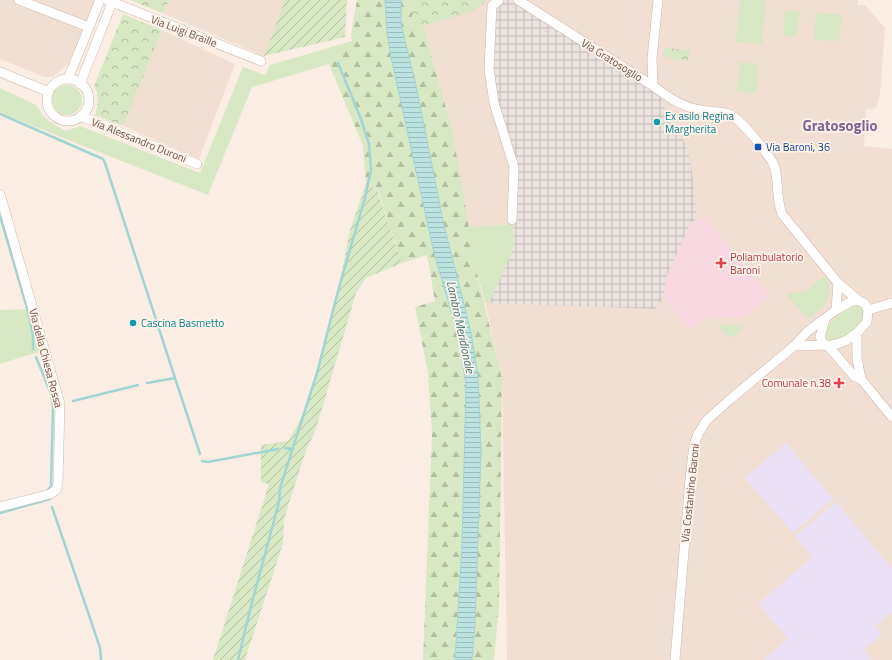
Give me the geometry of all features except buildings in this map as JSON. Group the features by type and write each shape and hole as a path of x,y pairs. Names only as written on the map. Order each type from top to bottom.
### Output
{"street":[{"path":"19,0 89,27"},
{"path":"68,79 100,0"},
{"path":"498,0 492,6 489,70 494,103 514,167 512,220"},
{"name":"Via Gratosoglio","path":"518,0 653,86"},
{"name":"Via Gratosoglio","path":"653,86 652,59 658,0"},
{"path":"80,84 111,1"},
{"name":"Via Luigi Braille","path":"111,1 261,61"},
{"path":"0,72 49,92"},
{"path":"68,79 80,84 86,90 88,100 86,109 81,116 76,119 68,120 56,117 48,107 47,99 49,92 57,82 68,79"},
{"path":"653,86 674,101 689,108 726,113 737,119 764,149 772,162 776,174 778,201 782,214 838,282 858,300 865,304 868,310 867,322 857,333 847,340 827,346 794,346"},
{"name":"Via Alessandro Duroni","path":"81,116 197,164"},
{"name":"Via della Chiesa Rossa","path":"0,194 60,404 58,483 56,490 50,494 0,507"},
{"path":"836,310 838,282"},
{"name":"Via Costantino Baroni","path":"675,660 690,479 694,445 698,434 706,421 714,413 794,346 808,331 836,310 850,302 858,300"},
{"path":"868,310 892,302"},
{"path":"825,319 820,337 823,343 854,376 861,379"},
{"path":"857,333 857,358 861,379 892,418"}],"shaded area":[{"path":"0,0 95,0 69,63 53,77 44,77 0,59"},
{"path":"170,0 285,0 264,56 162,13"},
{"path":"413,0 499,0 514,167 513,224 468,227 452,129 423,27"},
{"path":"499,0 518,0 653,86 662,100 665,110 686,145 691,164 697,219 691,223 667,276 663,298 655,309 489,303 514,246 512,220 514,167 494,103 492,6"},
{"path":"518,0 858,0 858,5 865,5 885,28 880,95 876,108 866,110 864,146 892,149 892,660 507,660 502,379 485,302 655,309 697,219 686,145 665,110 662,100"},
{"path":"162,30 235,64 199,159 123,126"},
{"path":"704,217 770,296 743,317 712,317 699,322 690,330 663,298 667,276 691,223"},
{"path":"786,443 833,499 793,533 745,478"},
{"path":"836,502 892,569 892,612 875,626 882,634 864,650 872,660 763,660 788,639 758,604 812,557 795,536"}],"green space":[{"path":"130,0 170,0 162,13"},
{"path":"285,0 347,0 345,37 264,56"},
{"path":"357,0 385,0 387,33 391,57 434,253 458,335 466,385 462,546 455,660 423,660 432,433 428,373 415,307 435,301 427,255 402,263 378,190 366,183 363,146 329,64 352,42 351,34"},
{"path":"401,0 413,0 411,29 423,26 452,129 476,269 502,379 499,605 494,660 472,660 475,624 481,451 478,376 471,332 444,225 417,90 401,24"},
{"path":"413,0 488,0 473,11 411,30"},
{"path":"740,0 766,0 762,44 736,42"},
{"path":"785,10 799,11 797,37 783,36"},
{"path":"816,13 842,15 839,41 814,40"},
{"path":"123,14 162,30 123,126 95,115 98,100 94,86"},
{"path":"352,41 353,42 329,64 252,87 208,195 0,113 0,88 36,105 45,118 66,131 80,126 200,173 243,67 265,75 270,65"},
{"path":"664,48 690,50 688,61 675,60 663,55"},
{"path":"740,62 759,64 757,93 737,92"},
{"path":"67,85 78,89 82,100 78,111 67,115 56,111 52,100 56,89"},
{"path":"366,183 377,190 402,263 366,278 356,293 315,432 307,447 284,519 283,543 245,660 213,660 269,484 261,482 261,445 288,441 302,417 317,373 338,291 350,230"},
{"path":"513,224 514,247 489,303 485,302 476,269 468,227"},
{"path":"825,276 829,285 828,298 823,306 808,319 787,295 804,291"},
{"path":"858,305 861,306 866,312 862,324 842,339 831,341 827,336 826,331 829,325 847,310"},
{"path":"33,309 45,351 0,364 0,310"},
{"path":"720,325 741,325 742,329 732,337 728,337 721,330"}],"water":[{"name":"Lambro Meridionale","path":"385,0 401,0 401,24 417,90 444,225 471,332 478,376 481,451 475,624 472,660 455,660 462,546 466,385 458,335 434,253 391,57 387,33"}],"waterway":[{"path":"238,660 279,502 280,488 317,373 338,291 365,198 371,170 369,144 361,119 338,63"},
{"path":"0,114 103,159 175,378"},
{"path":"0,216 29,315 33,335 33,349"},
{"path":"36,357 51,394 53,406 51,486 48,490"},
{"path":"147,383 175,378 200,454"},
{"path":"73,401 138,385"},
{"path":"285,448 292,449"},
{"path":"202,461 208,462 278,449"},
{"path":"0,513 50,499"},
{"path":"52,507 100,648 101,660"}],"place":[{"name":"Ex asilo Regina Margherita","path":"657,122"},
{"name":"Via Baroni, 36","path":"758,147"},
{"name":"Poliambulatorio Baroni","path":"721,263"},
{"name":"Cascina Basmetto","path":"133,323"},
{"name":"Comunale n.38","path":"839,383"}],"district":[{"name":"Gratosoglio","path":"840,125"}]}
